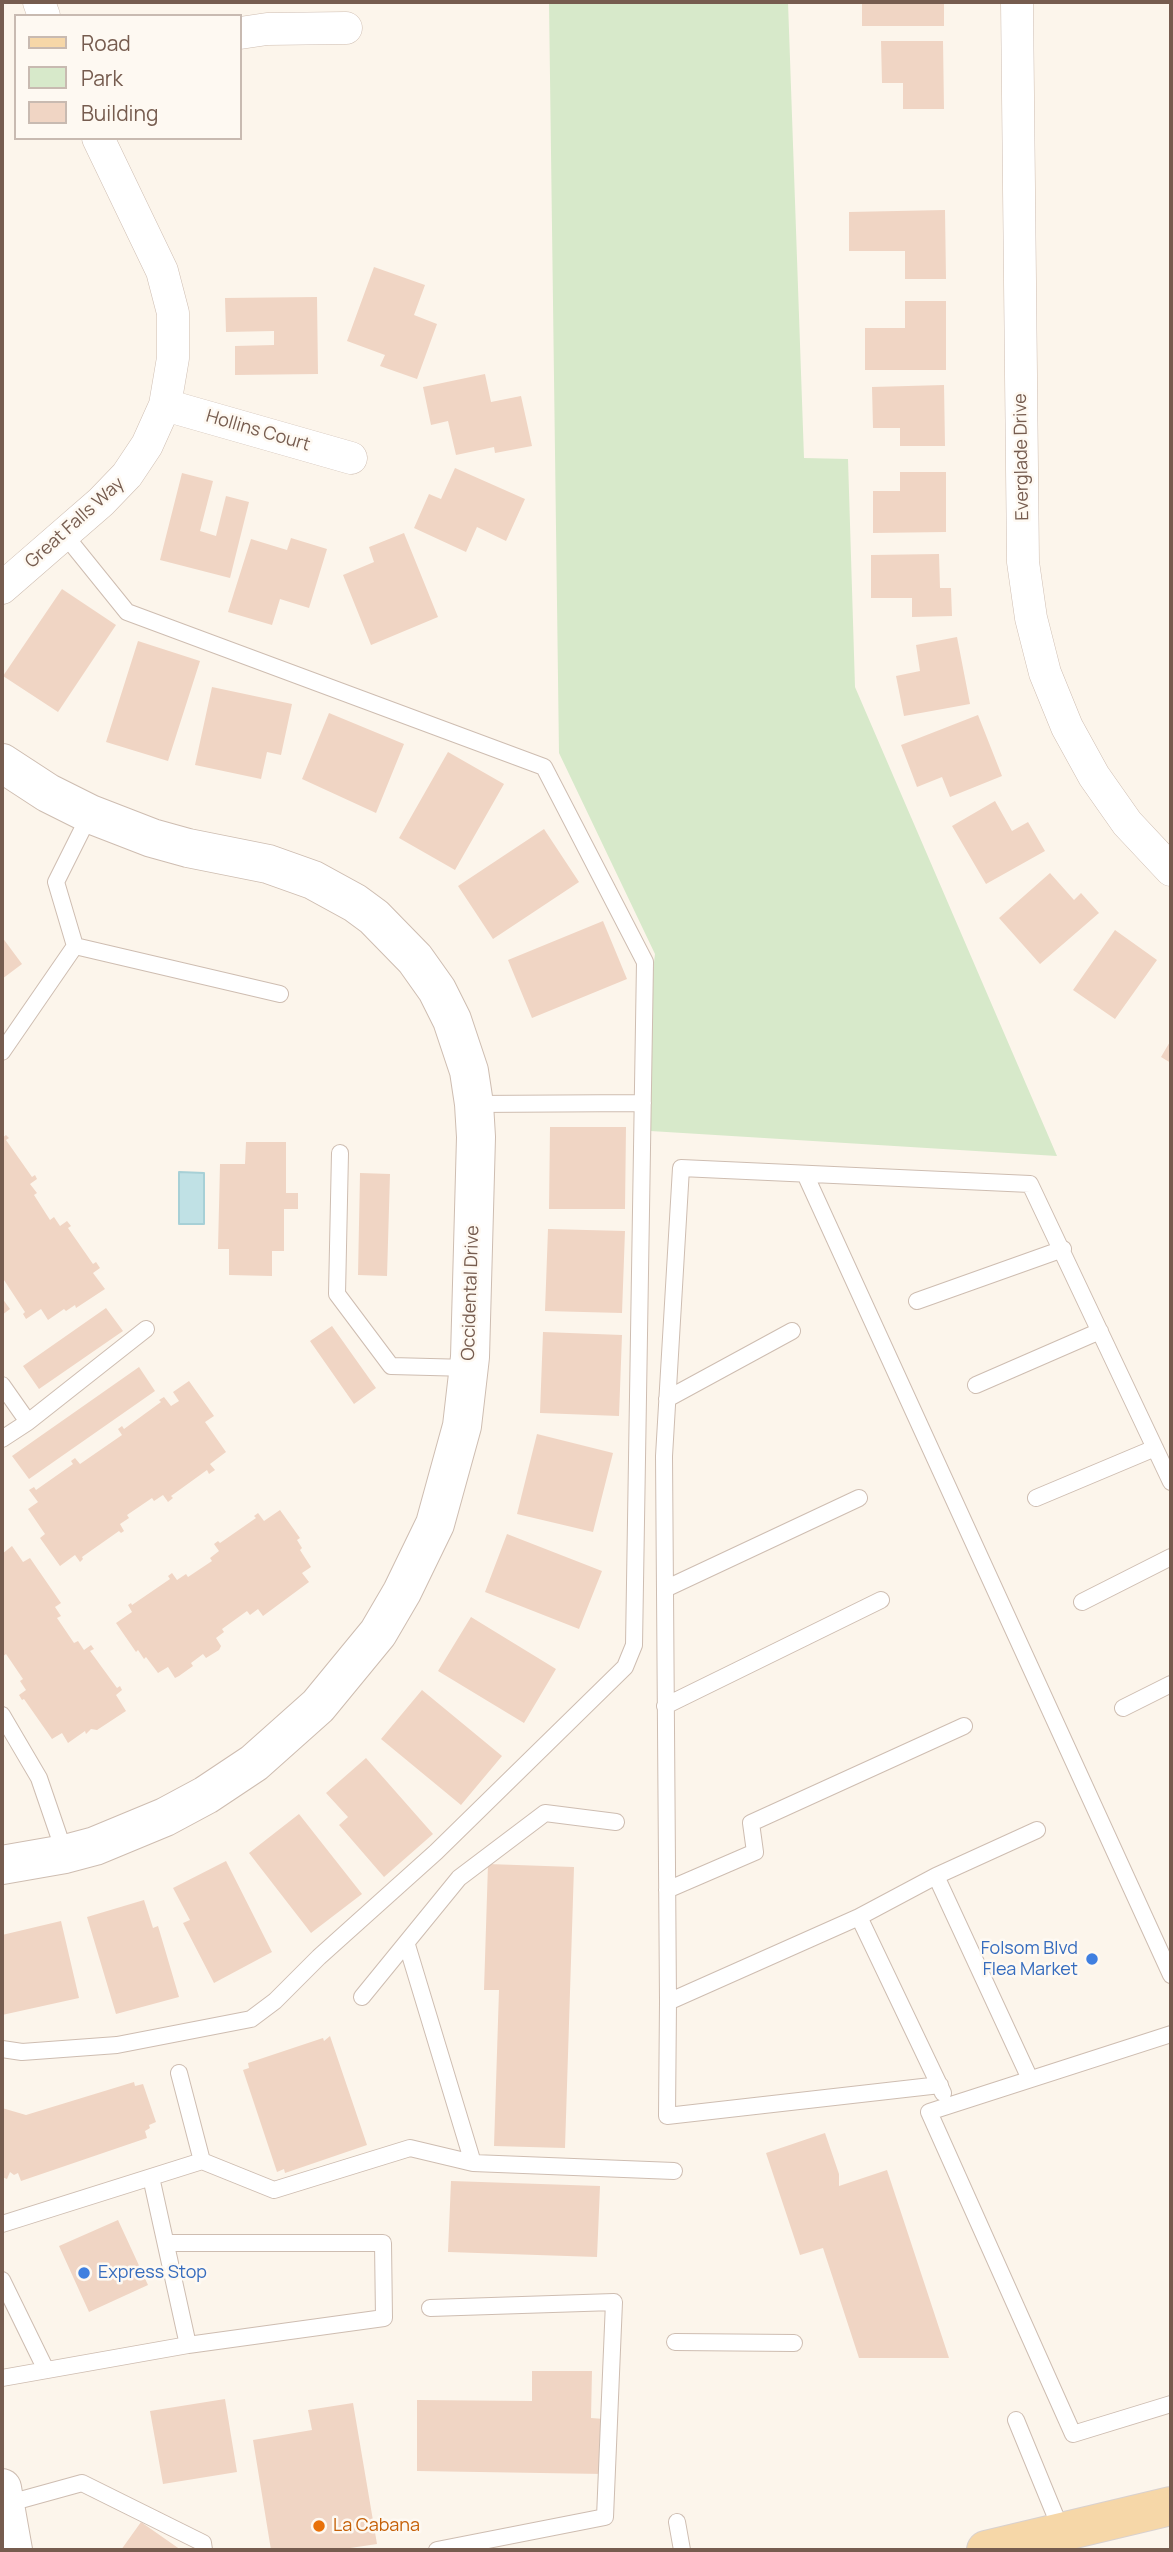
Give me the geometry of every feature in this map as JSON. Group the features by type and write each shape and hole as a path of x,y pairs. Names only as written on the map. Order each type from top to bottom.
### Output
{"main road":[{"path":"986,2550 1171,2506"}],"street":[{"name":"Everglade Drive","path":"1017,2 1023,562 1031,618 1045,673 1062,716 1094,776 1127,823 1171,870"},
{"path":"242,33 267,29 346,28"},
{"name":"Great Falls Way","path":"2,588 127,475 147,445 165,405 173,358 173,313 162,271 99,140"},
{"name":"Hollins Court","path":"165,405 351,458"},
{"name":"Occidental Drive","path":"2,763 48,793 90,814 152,838 268,864 313,880 355,903 374,917 415,959 437,990 452,1020 469,1071 476,1138 469,1368 457,1447 435,1524 402,1592 377,1633 318,1706 254,1763 206,1795 165,1817 95,1846 2,1865"}],"lane":[{"path":"2,2049 22,2052 117,2045 251,2019 436,1852 625,1667 634,1645 645,962 544,767 127,612 64,534"},
{"path":"75,946 56,881 90,814"},
{"path":"75,946 280,994"},
{"path":"2,1052 75,946"},
{"path":"474,1104 642,1103"},
{"path":"340,1153 337,1294 391,1366 469,1368"},
{"path":"940,2085 667,2116 664,1456 681,1168 1030,1184 1171,1482"},
{"path":"806,1174 1171,1975"},
{"path":"917,1301 1063,1250"},
{"path":"2,1439 28,1422 146,1329"},
{"path":"667,1399 792,1331"},
{"path":"976,1385 1100,1331"},
{"path":"2,1385 28,1422"},
{"path":"1036,1498 1155,1448"},
{"path":"665,1589 859,1498"},
{"path":"1082,1602 1171,1557"},
{"path":"666,1706 881,1600"},
{"path":"1123,1708 1171,1684"},
{"path":"2,1715 38,1778 65,1854"},
{"path":"667,1890 755,1852 751,1823 964,1726"},
{"path":"362,1997 459,1878 545,1813 616,1822"},
{"path":"668,2002 859,1917 936,1876 1037,1830"},
{"path":"936,1876 1030,2079"},
{"path":"859,1917 949,2105"},
{"path":"407,1945 473,2163"},
{"path":"1171,2034 929,2112 1073,2434 1171,2404"},
{"path":"179,2073 202,2161"},
{"path":"2,2224 202,2161 274,2190 410,2148 473,2163 674,2171"},
{"path":"151,2177 188,2345"},
{"path":"2,2378 188,2345 384,2318 383,2243 166,2243"},
{"path":"2,2280 46,2370"},
{"path":"430,2308 614,2302 604,2517 437,2550"},
{"path":"675,2342 793,2343"},
{"path":"1016,2420 1062,2532"},
{"path":"6,2519 82,2483 203,2543 204,2550"},
{"path":"677,2522 682,2550"},
{"path":"527,2533 528,2550"}],"green space":[{"path":"549,2 788,2 804,458 848,459 855,687 1057,1156 634,1130 655,954 559,753"}],"water":[{"path":"179,1172 204,1173 204,1224 179,1224"}],"building":[{"path":"862,2 944,2 944,26 862,26"},
{"path":"881,41 943,41 944,109 903,109 903,83 882,83"},
{"path":"945,210 946,279 905,279 905,251 849,251 849,212"},
{"path":"374,267 425,285 414,315 437,324 417,379 380,366 385,355 347,341"},
{"path":"317,297 318,374 235,375 235,346 274,345 274,331 226,332 225,298"},
{"path":"905,301 946,301 946,370 865,370 865,328 905,328"},
{"path":"485,374 491,402 521,396 532,446 495,453 494,447 456,455 448,421 431,425 423,387"},
{"path":"944,385 945,446 900,446 900,428 873,428 872,387"},
{"path":"455,468 525,499 506,541 477,527 466,552 414,528 429,494 441,499"},
{"path":"900,472 946,472 946,532 873,533 873,491 900,491"},
{"path":"182,473 213,481 200,531 216,536 226,496 249,502 230,578 160,560"},
{"path":"404,533 438,617 371,645 343,575 374,562 369,547"},
{"path":"291,538 327,549 309,608 280,599 272,625 228,612 251,539 287,550"},
{"path":"939,554 940,588 951,588 952,616 912,617 912,598 871,598 871,555"},
{"path":"62,589 116,625 58,712 3,676"},
{"path":"957,637 970,704 904,716 896,676 920,671 916,645"},
{"path":"138,641 200,661 168,761 106,742"},
{"path":"212,687 292,704 281,755 267,752 261,779 195,765"},
{"path":"329,713 404,744 376,813 302,779"},
{"path":"978,715 1002,776 950,797 942,777 917,787 901,745"},
{"path":"448,752 504,784 455,870 399,838"},
{"path":"995,801 1012,831 1028,822 1045,851 986,884 952,826"},
{"path":"544,829 579,882 493,939 458,886"},
{"path":"1050,873 1074,900 1081,893 1099,913 1040,964 999,918"},
{"path":"603,921 627,979 532,1018 508,960"},
{"path":"1115,930 1157,960 1115,1019 1073,990"},
{"path":"2,937 22,964 2,979"},
{"path":"1171,1040 1171,1063 1161,1057"},
{"path":"550,1127 626,1127 625,1209 549,1209"},
{"path":"6,1135 9,1138 6,1140 32,1177 35,1175 37,1179 30,1184 50,1220 54,1217 60,1226 67,1221 71,1226 68,1228 93,1264 96,1262 100,1268 93,1273 105,1289 76,1308 75,1305 66,1311 64,1309 48,1320 41,1309 26,1319 23,1314 25,1312 2,1277 2,1138"},
{"path":"246,1142 286,1142 286,1193 298,1193 298,1209 284,1209 284,1251 272,1251 272,1276 229,1275 229,1249 218,1249 220,1164 245,1164"},
{"path":"360,1173 390,1174 387,1276 358,1275"},
{"path":"548,1229 625,1231 622,1313 545,1311"},
{"path":"2,1298 10,1309 2,1315"},
{"path":"106,1308 123,1331 39,1389 23,1366"},
{"path":"332,1326 376,1388 354,1404 310,1341"},
{"path":"543,1332 622,1335 619,1416 540,1413"},
{"path":"139,1367 155,1391 29,1479 12,1456"},
{"path":"189,1381 214,1416 205,1422 226,1452 210,1464 215,1470 209,1474 207,1470 171,1496 173,1498 168,1502 163,1495 154,1501 152,1498 127,1515 129,1518 120,1524 124,1531 119,1531 82,1557 80,1562 75,1555 60,1566 40,1538 45,1534 28,1509 38,1502 29,1490 34,1487 36,1490 73,1464 71,1461 75,1458 80,1464 122,1435 118,1429 122,1426 124,1429 164,1397 171,1406 179,1401 173,1392"},
{"path":"537,1434 613,1453 593,1532 517,1514"},
{"path":"280,1510 300,1538 297,1540 302,1548 300,1550 311,1567 302,1573 309,1582 263,1616 258,1609 250,1615 247,1611 222,1629 224,1632 216,1638 221,1646 219,1650 206,1658 203,1654 179,1676 175,1678 168,1667 158,1673 146,1657 144,1659 138,1650 136,1652 116,1623 132,1612 128,1605 132,1605 170,1579 168,1576 172,1573 177,1580 186,1574 188,1577 212,1561 210,1558 219,1551 214,1544 218,1541 220,1543 256,1518 254,1516 258,1513 264,1521"},
{"path":"507,1534 602,1571 579,1629 485,1592"},
{"path":"12,1546 23,1562 30,1558 61,1603 55,1607 61,1616 57,1618 74,1643 78,1641 84,1650 91,1645 94,1649 90,1651 117,1688 120,1686 122,1690 116,1695 126,1711 97,1730 91,1729 86,1734 85,1731 68,1743 62,1733 52,1739 24,1699 22,1700 19,1695 26,1690 20,1681 23,1679 6,1654 2,1657 2,1554"},
{"path":"471,1617 556,1669 524,1723 438,1671"},
{"path":"422,1690 502,1756 461,1805 381,1739"},
{"path":"366,1758 433,1834 384,1877 339,1825 348,1817 326,1793"},
{"path":"299,1814 362,1894 311,1933 249,1853"},
{"path":"226,1861 272,1952 214,1983 183,1923 190,1920 173,1888"},
{"path":"488,1864 574,1867 565,2148 494,2146 499,1990 484,1990"},
{"path":"144,1900 153,1928 158,1926 179,1997 116,2014 87,1917"},
{"path":"61,1921 79,1998 2,2015 2,1935"},
{"path":"330,2036 367,2145 285,2173 284,2169 277,2172 243,2070 249,2068 248,2063 323,2038 324,2041"},
{"path":"134,2082 135,2086 143,2084 156,2122 149,2125 150,2128 145,2131 147,2138 21,2181 18,2173 14,2175 10,2172 7,2179 2,2177 2,2108 26,2115"},
{"path":"825,2133 839,2174 839,2186 887,2170 949,2358 859,2358 823,2248 800,2255 766,2153"},
{"path":"451,2181 600,2186 597,2257 448,2252"},
{"path":"118,2220 148,2285 89,2312 59,2246"},
{"path":"532,2371 592,2371 591,2418 604,2419 603,2474 417,2471 417,2400 532,2401"},
{"path":"225,2399 237,2472 163,2484 150,2411"},
{"path":"353,2403 377,2544 337,2550 271,2550 253,2440 312,2430 308,2410"},
{"path":"141,2522 181,2550 121,2550"}],"place":[{"name":"Folsom Blvd Flea Market","path":"1092,1959"},
{"name":"Express Stop","path":"84,2273"},
{"name":"La Cabana","path":"319,2526"}]}
